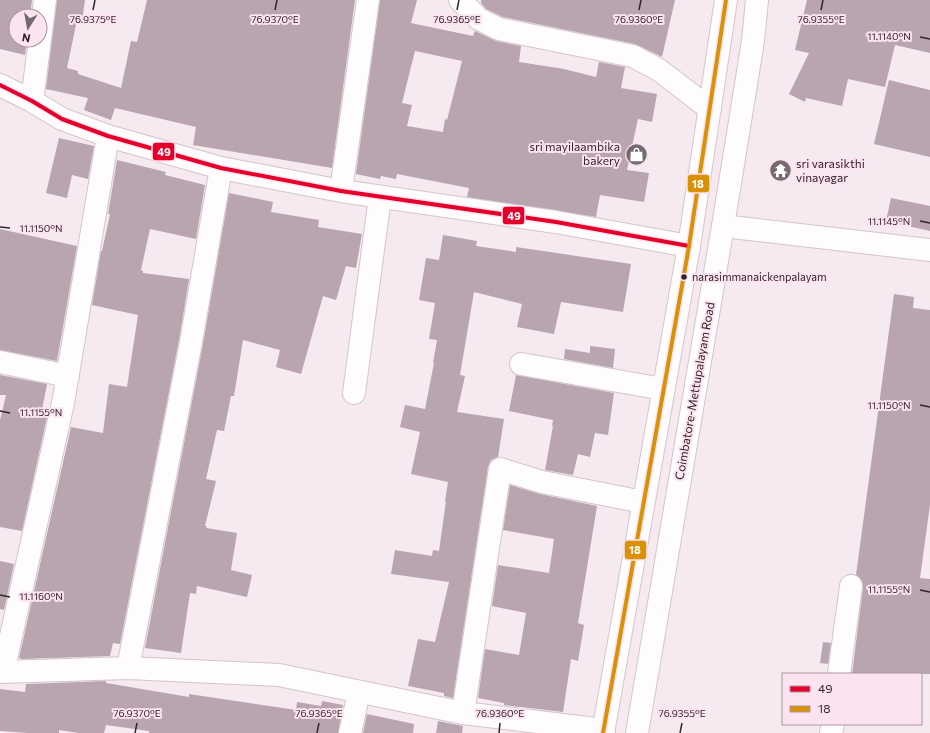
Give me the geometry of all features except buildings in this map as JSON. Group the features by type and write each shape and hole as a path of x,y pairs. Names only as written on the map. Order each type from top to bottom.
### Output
{"main road":[{"path":"32,101 45,0"},
{"path":"341,191 368,0"},
{"path":"460,0 479,19 499,28 633,56 659,70 710,109"},
{"path":"108,136 63,403 2,672 128,668 279,676 463,713 604,732 643,502 689,246 726,0"},
{"name":"Coimbatore-Mettupalayam Road","path":"637,733 723,226 753,41 757,0"},
{"path":"0,85 32,101 62,119 108,136 221,168 341,191 556,222 689,246"},
{"path":"128,668 191,342 221,168"},
{"path":"354,393 380,197"},
{"path":"723,226 930,250"},
{"path":"0,362 68,376"},
{"path":"521,364 663,389"},
{"path":"463,713 500,469 542,482 643,502"},
{"path":"839,673 851,586"},
{"path":"350,733 359,692"}],"transit line":[{"name":"18","path":"603,733 689,246 726,0"},
{"name":"49","path":"0,85 32,101 62,119 108,136 221,168 341,191 556,222 689,246"}],"place":[{"name":"sri mayilaambika bakery","path":"636,154"},
{"name":"sri varasikthi vinayagar","path":"781,171"},
{"name":"narasimmanaickenpalayam","path":"684,277"}]}
